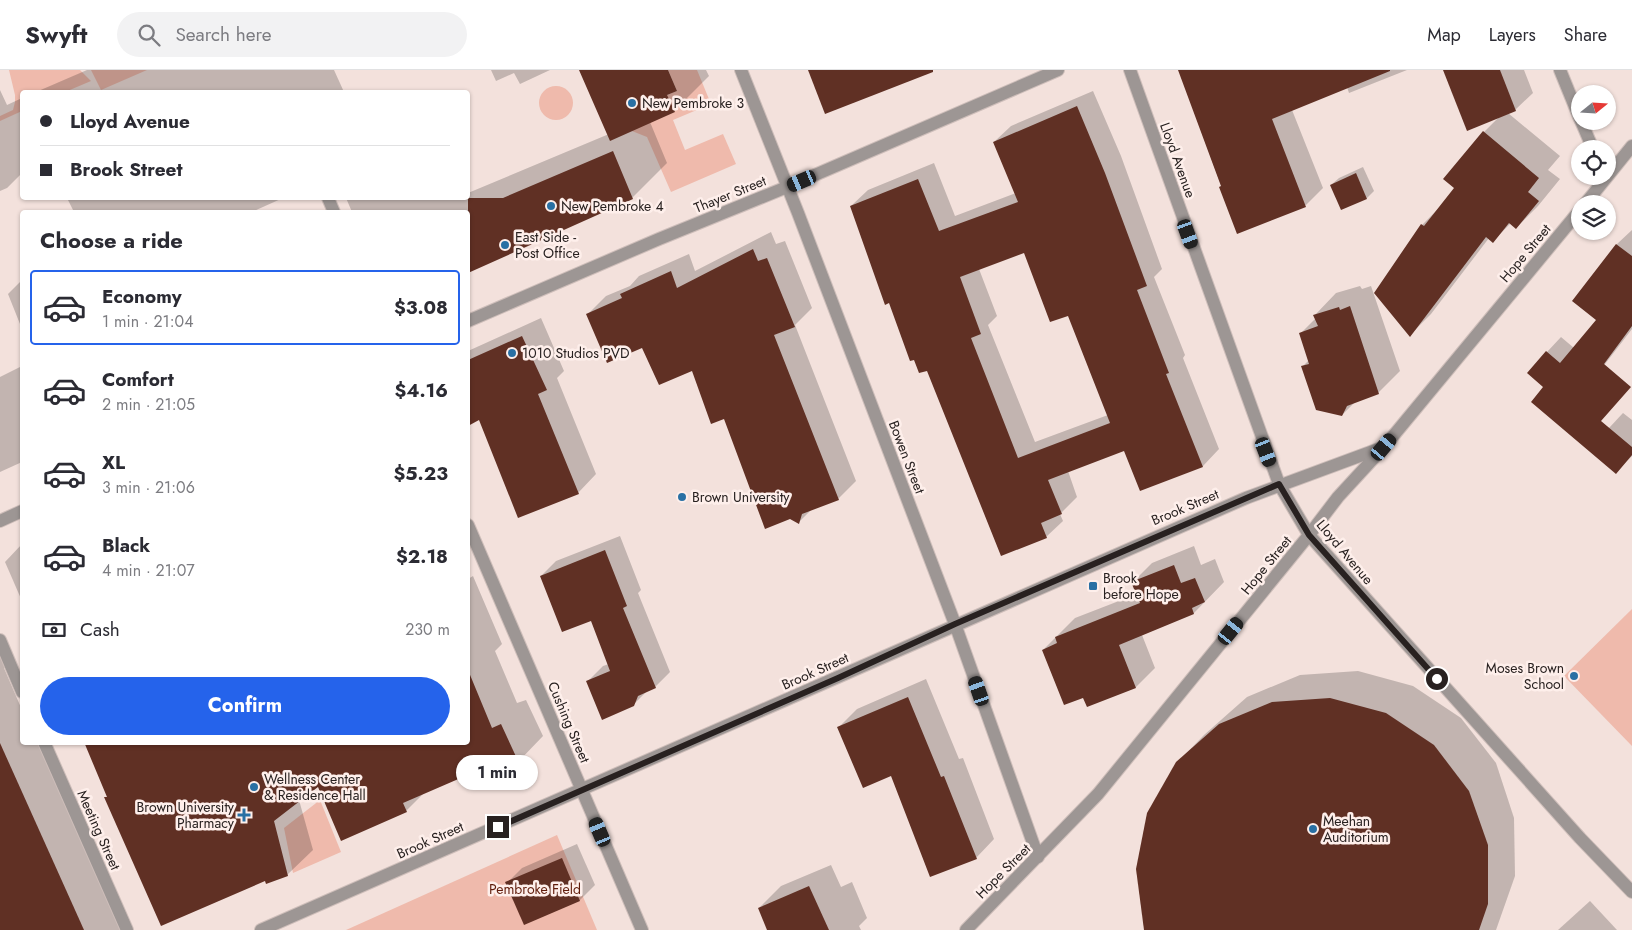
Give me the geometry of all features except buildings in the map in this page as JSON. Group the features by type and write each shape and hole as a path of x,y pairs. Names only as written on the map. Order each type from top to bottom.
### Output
{"street":[{"name":"Bowen Street","path":"741,70 955,624 1038,857"},
{"name":"Thayer Street","path":"470,320 650,242 787,187 1058,70"},
{"name":"Lloyd Avenue","path":"1130,70 1279,484 1309,535 1580,838 1632,892"},
{"path":"1560,70 1571,98"},
{"path":"1616,163 1632,146"},
{"name":"Hope Street","path":"966,930 1098,794 1338,497 1384,447 1571,221"},
{"name":"Brook Street","path":"261,930 838,678 955,624 1279,484 1384,447"},
{"path":"0,521 20,512"},
{"name":"Cushing Street","path":"470,531 642,930"},
{"path":"0,640 20,687"},
{"name":"Meeting Street","path":"45,745 127,930"}],"green space":[{"path":"9,70 80,70 91,81 70,90 20,90 20,112 0,121 0,116 13,110 15,95"},
{"path":"91,70 147,70 101,90"},
{"path":"668,70 697,70 711,104 673,120 685,150 723,134 736,164 671,192 647,137 632,131 667,95 677,91"},
{"path":"556,86 563,87 568,91 572,96 572,110 568,115 563,119 556,120 549,119 544,115 540,110 539,103 540,96 544,91 549,87"},
{"path":"1632,609 1632,746 1564,676"},
{"path":"320,800 341,852 293,873 284,828"},
{"name":"Pembroke Field","path":"557,835 597,930 346,930"}],"place":[{"name":"New Pembroke 3","path":"632,103"},
{"name":"New Pembroke 4","path":"551,206"},
{"name":"East Side - Post Office","path":"505,245"},
{"name":"1010 Studios PVD","path":"512,353"},
{"name":"Brown University","path":"682,497"},
{"name":"Brook before Hope","path":"1093,586"},
{"name":"Moses Brown School","path":"1574,676"},
{"name":"Wellness Center & Residence Hall","path":"254,787"},
{"name":"Brown University Pharmacy","path":"244,815"},
{"name":"Meehan Auditorium","path":"1313,829"}],"route":[{"path":"498,827 838,678 955,624 1279,484 1309,535 1437,679"}]}
